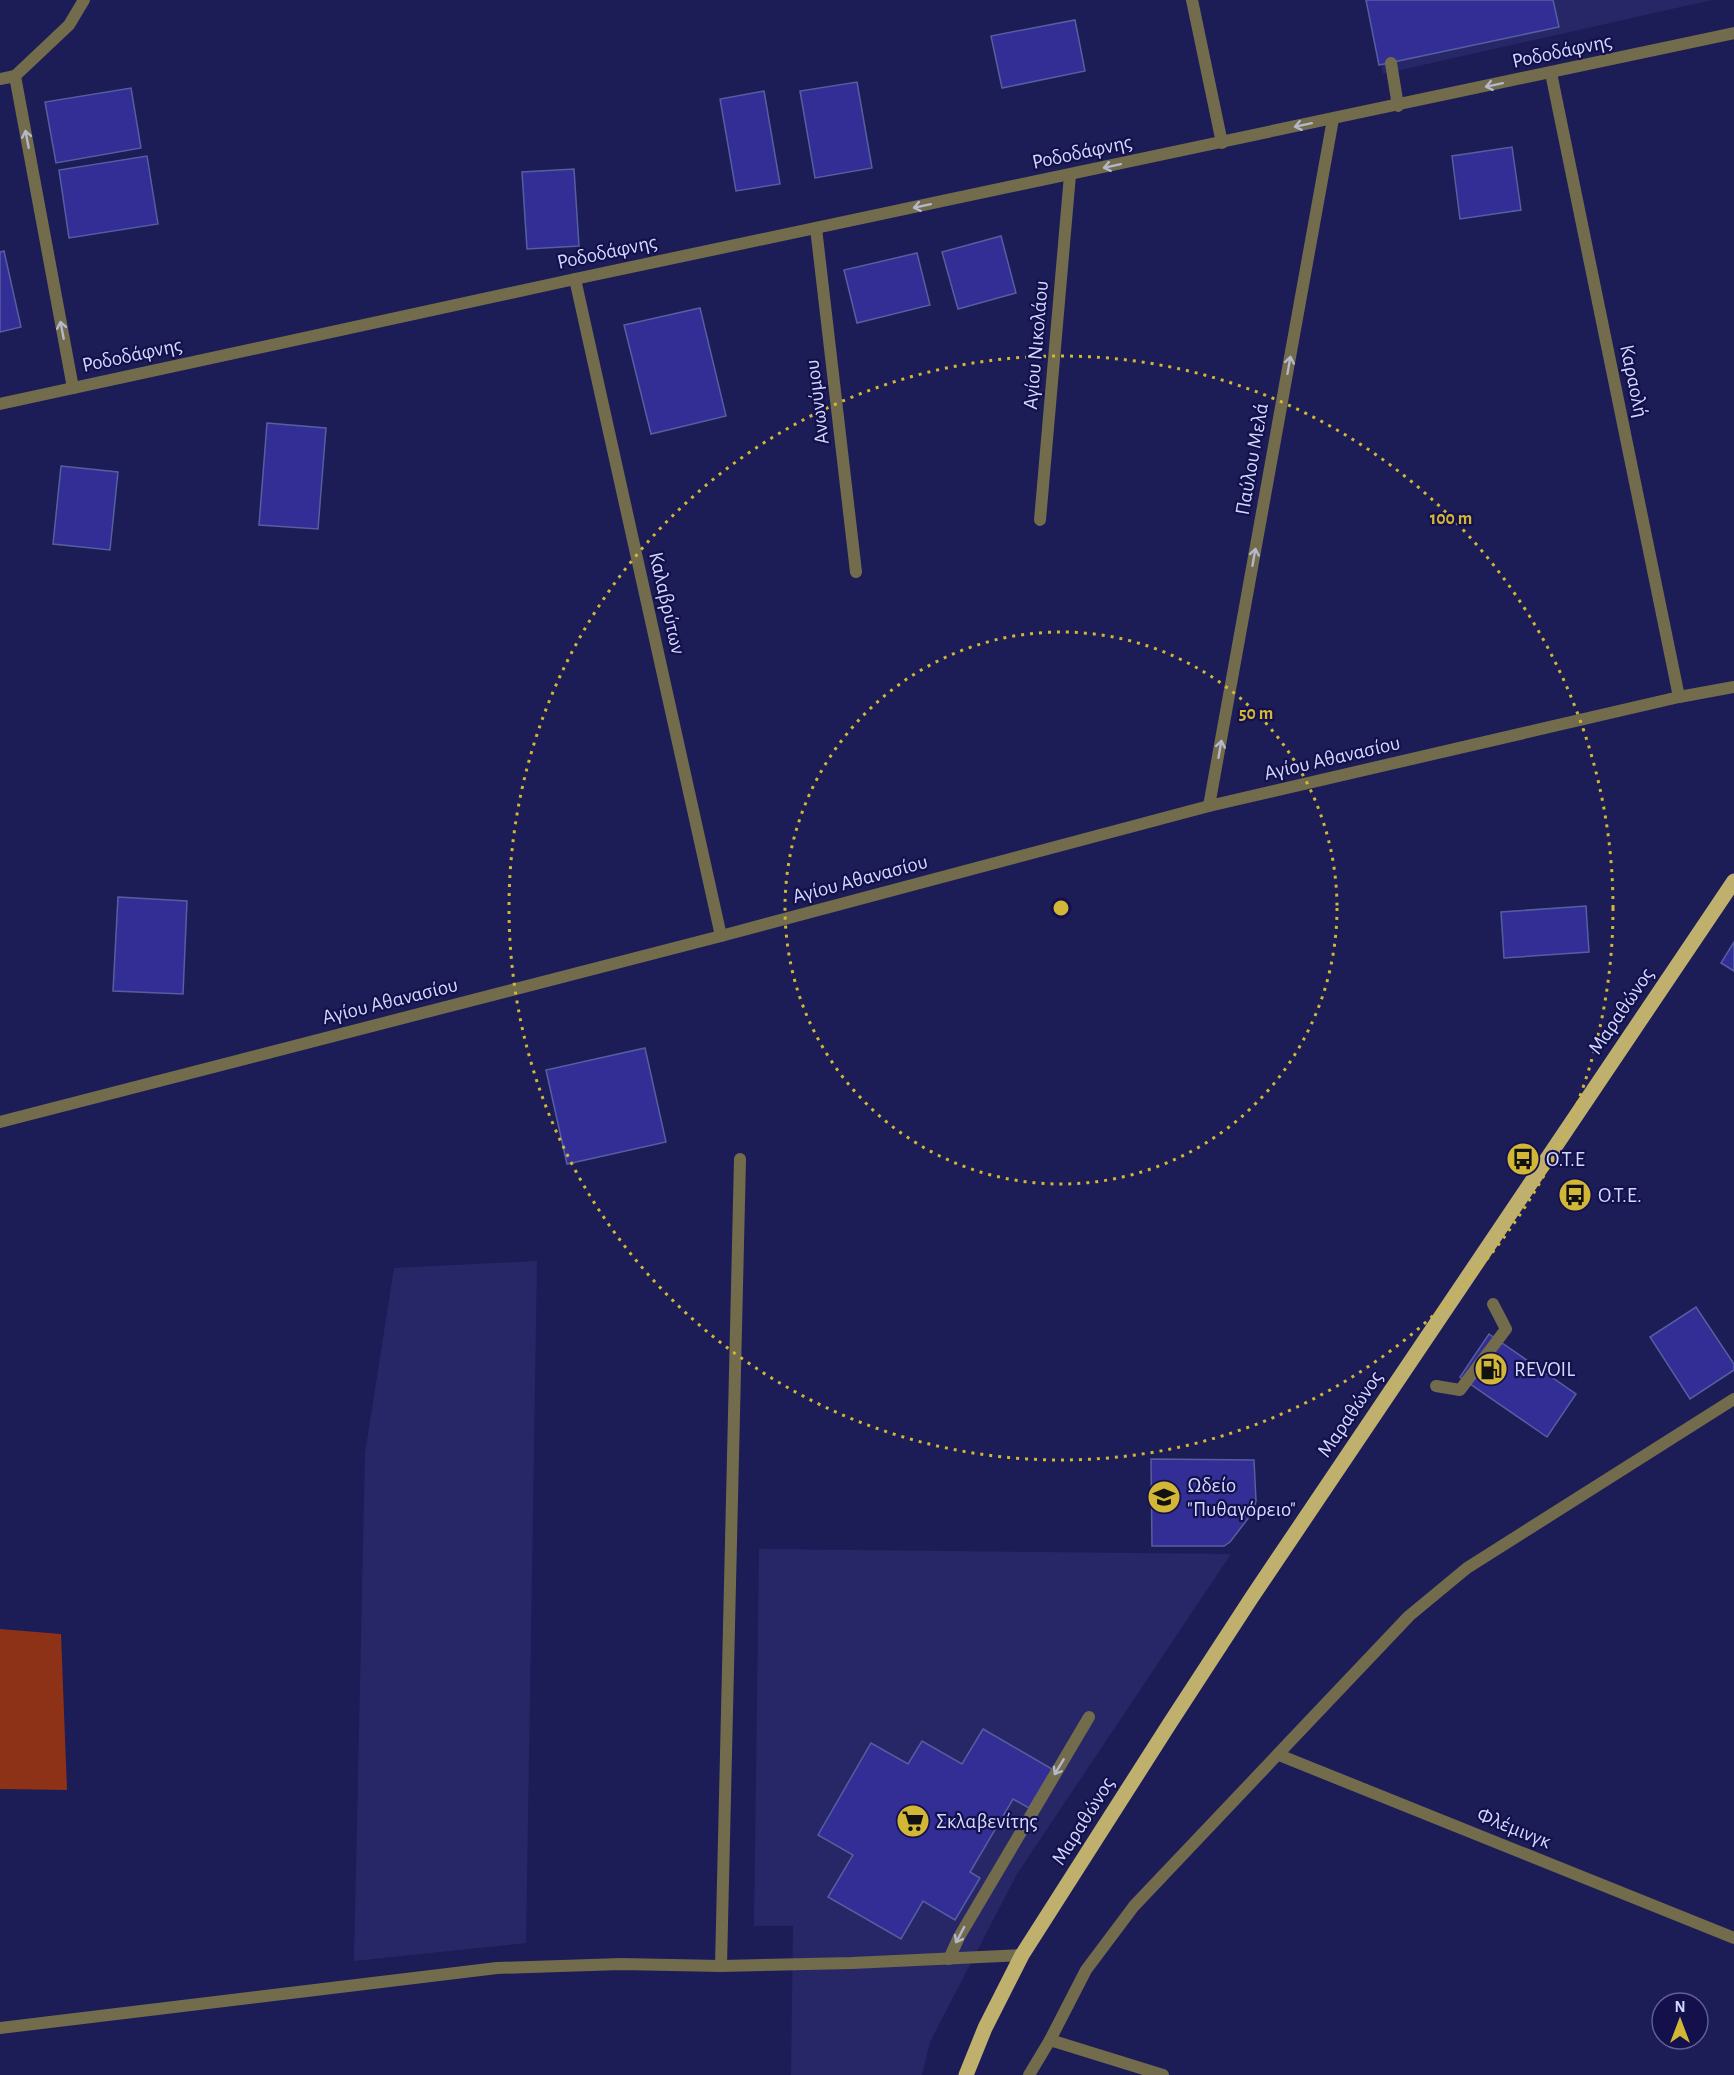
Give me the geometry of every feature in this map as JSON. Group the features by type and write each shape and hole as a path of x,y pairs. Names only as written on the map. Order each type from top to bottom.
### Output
{"main road":[{"name":"Μαραθώνος","path":"966,2075 985,2028 1022,1956 1252,1597 1734,881"}],"street":[{"path":"0,80 15,76 69,25 84,0"},
{"path":"1192,0 1222,143"},
{"name":"Ροδοδάφνης","path":"0,404 575,279 1734,33"},
{"path":"1391,63 1398,106"},
{"name":"Καραολή","path":"1551,73 1679,697"},
{"path":"15,76 73,388"},
{"name":"Παύλου Μελά","path":"1209,806 1333,119"},
{"name":"Αγίου Νικολάου","path":"1040,520 1070,175"},
{"name":"Ανωνύμου","path":"816,228 856,572"},
{"name":"Καλαβρύτων","path":"575,279 721,936"},
{"name":"Αγίου Αθανασίου","path":"0,1122 721,936 1209,806 1679,697 1734,687"},
{"path":"721,1966 740,1159"},
{"path":"1436,1386 1460,1390 1506,1329 1493,1304"},
{"path":"1029,2075 1086,1970 1134,1906 1409,1616 1467,1568 1734,1399"},
{"path":"949,1959 959,1936 1089,1717"},
{"name":"Φλέμινγκ","path":"1279,1755 1734,1938"},
{"path":"0,2028 497,1968 621,1964 721,1966 852,1964 1022,1956"},
{"path":"1050,2040 1163,2075"}],"shaded area":[{"path":"1371,0 1712,0 1383,74"},
{"path":"537,1261 526,1943 354,1961 365,1453 394,1268"},
{"path":"759,1549 1231,1554 1017,1874 930,2042 922,2075 791,2075 793,1926 754,1926"},
{"path":"0,1629 61,1634 67,1790 0,1789"}],"building":[{"path":"1366,0 1553,0 1559,27 1379,65"},
{"path":"1075,20 1085,71 1002,88 991,36"},
{"path":"857,82 872,168 815,178 800,91"},
{"path":"131,88 141,148 56,163 45,102"},
{"path":"764,91 780,184 736,191 720,99"},
{"path":"1512,147 1521,210 1460,219 1452,156"},
{"path":"147,156 158,224 69,238 59,170"},
{"path":"574,169 579,246 527,249 522,172"},
{"path":"1001,236 1016,293 958,309 942,252"},
{"path":"4,251 21,327 0,332 0,252"},
{"path":"917,253 930,305 857,323 844,270"},
{"path":"700,308 726,416 651,434 624,325"},
{"path":"267,423 326,428 318,529 259,525"},
{"path":"61,466 118,472 110,550 53,544"},
{"path":"118,897 187,901 183,994 113,991"},
{"path":"1586,906 1589,952 1504,958 1501,912"},
{"path":"1734,942 1734,971 1721,963"},
{"path":"645,1048 666,1142 567,1164 546,1070"},
{"path":"1696,1307 1734,1364 1734,1370 1690,1399 1650,1337"},
{"path":"1489,1334 1576,1394 1547,1437 1460,1377"},
{"path":"1151,1459 1254,1460 1256,1501 1253,1512 1230,1542 1224,1546 1152,1546"},
{"name":"Σκλαβενίτης","path":"983,1729 1052,1769 1029,1808 1013,1799 970,1872 980,1878 955,1920 923,1901 901,1939 828,1897 853,1855 818,1835 871,1743 908,1764 922,1741 962,1764"}],"place":[{"name":"Ο.Τ.Ε","path":"1523,1159"},
{"name":"Ο.Τ.Ε.","path":"1575,1195"},
{"name":"REVOIL","path":"1491,1369"},
{"name":"Ωδείο \"Πυθαγόρειο\"","path":"1164,1497"},
{"name":"Σκλαβενίτης","path":"913,1821"}]}
